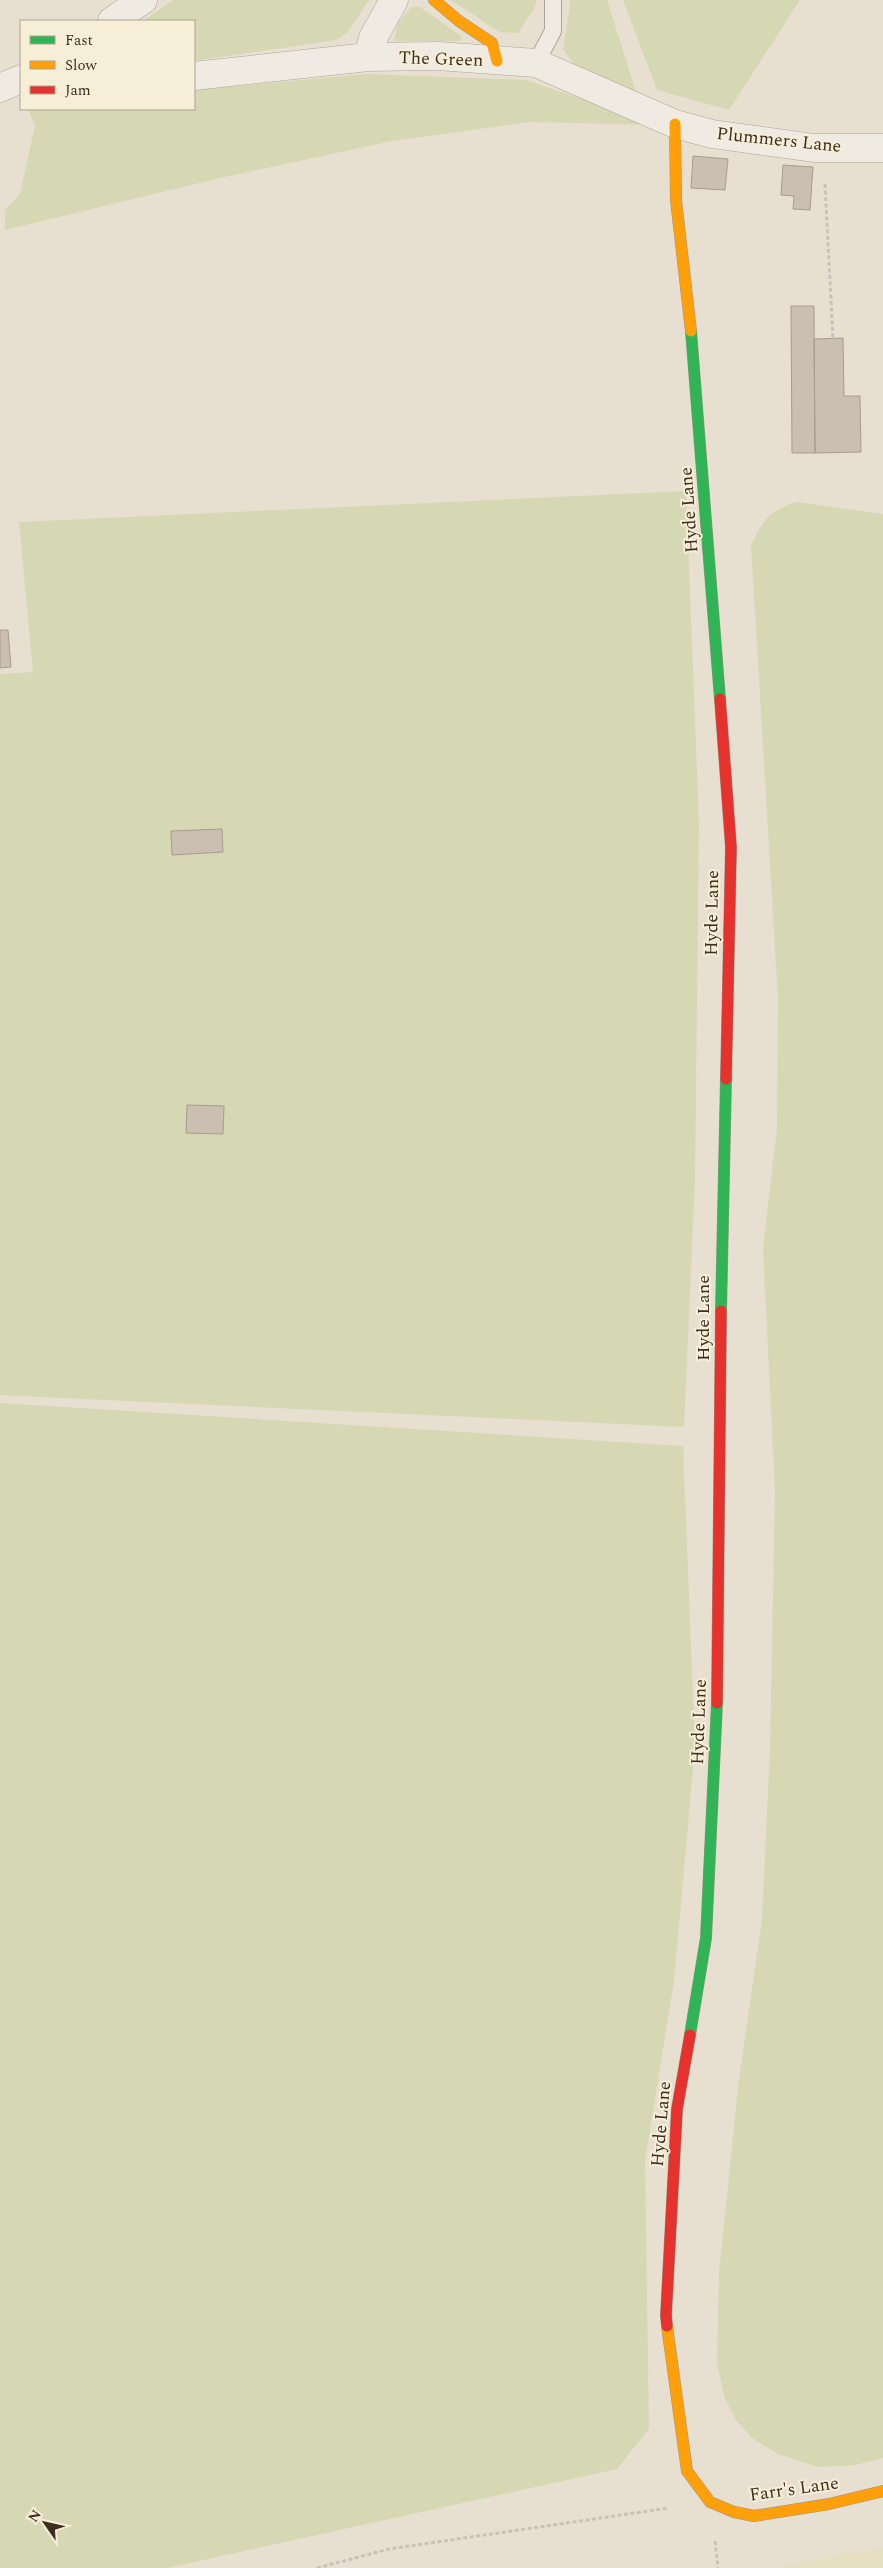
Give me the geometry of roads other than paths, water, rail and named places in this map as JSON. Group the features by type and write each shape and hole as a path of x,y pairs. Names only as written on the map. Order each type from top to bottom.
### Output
{"street":[{"path":"113,20 143,0"},
{"path":"368,57 373,38 394,0"},
{"path":"434,0 492,43 497,61"},
{"name":"The Green","path":"195,76 368,57 438,56 536,63 676,124"},
{"path":"0,88 20,79"},
{"name":"Plummers Lane","path":"676,124 712,134 814,148 883,148"},
{"name":"Hyde Lane","path":"676,124 676,200 694,348 731,847 721,1282 721,1501 717,1723 706,1938 677,2109 666,2315 687,2472 698,2490 710,2502"},
{"name":"Farr's Lane","path":"710,2502 734,2512 754,2516 829,2504 883,2491"}],"lane":[{"path":"536,63 553,31 553,0"}]}
